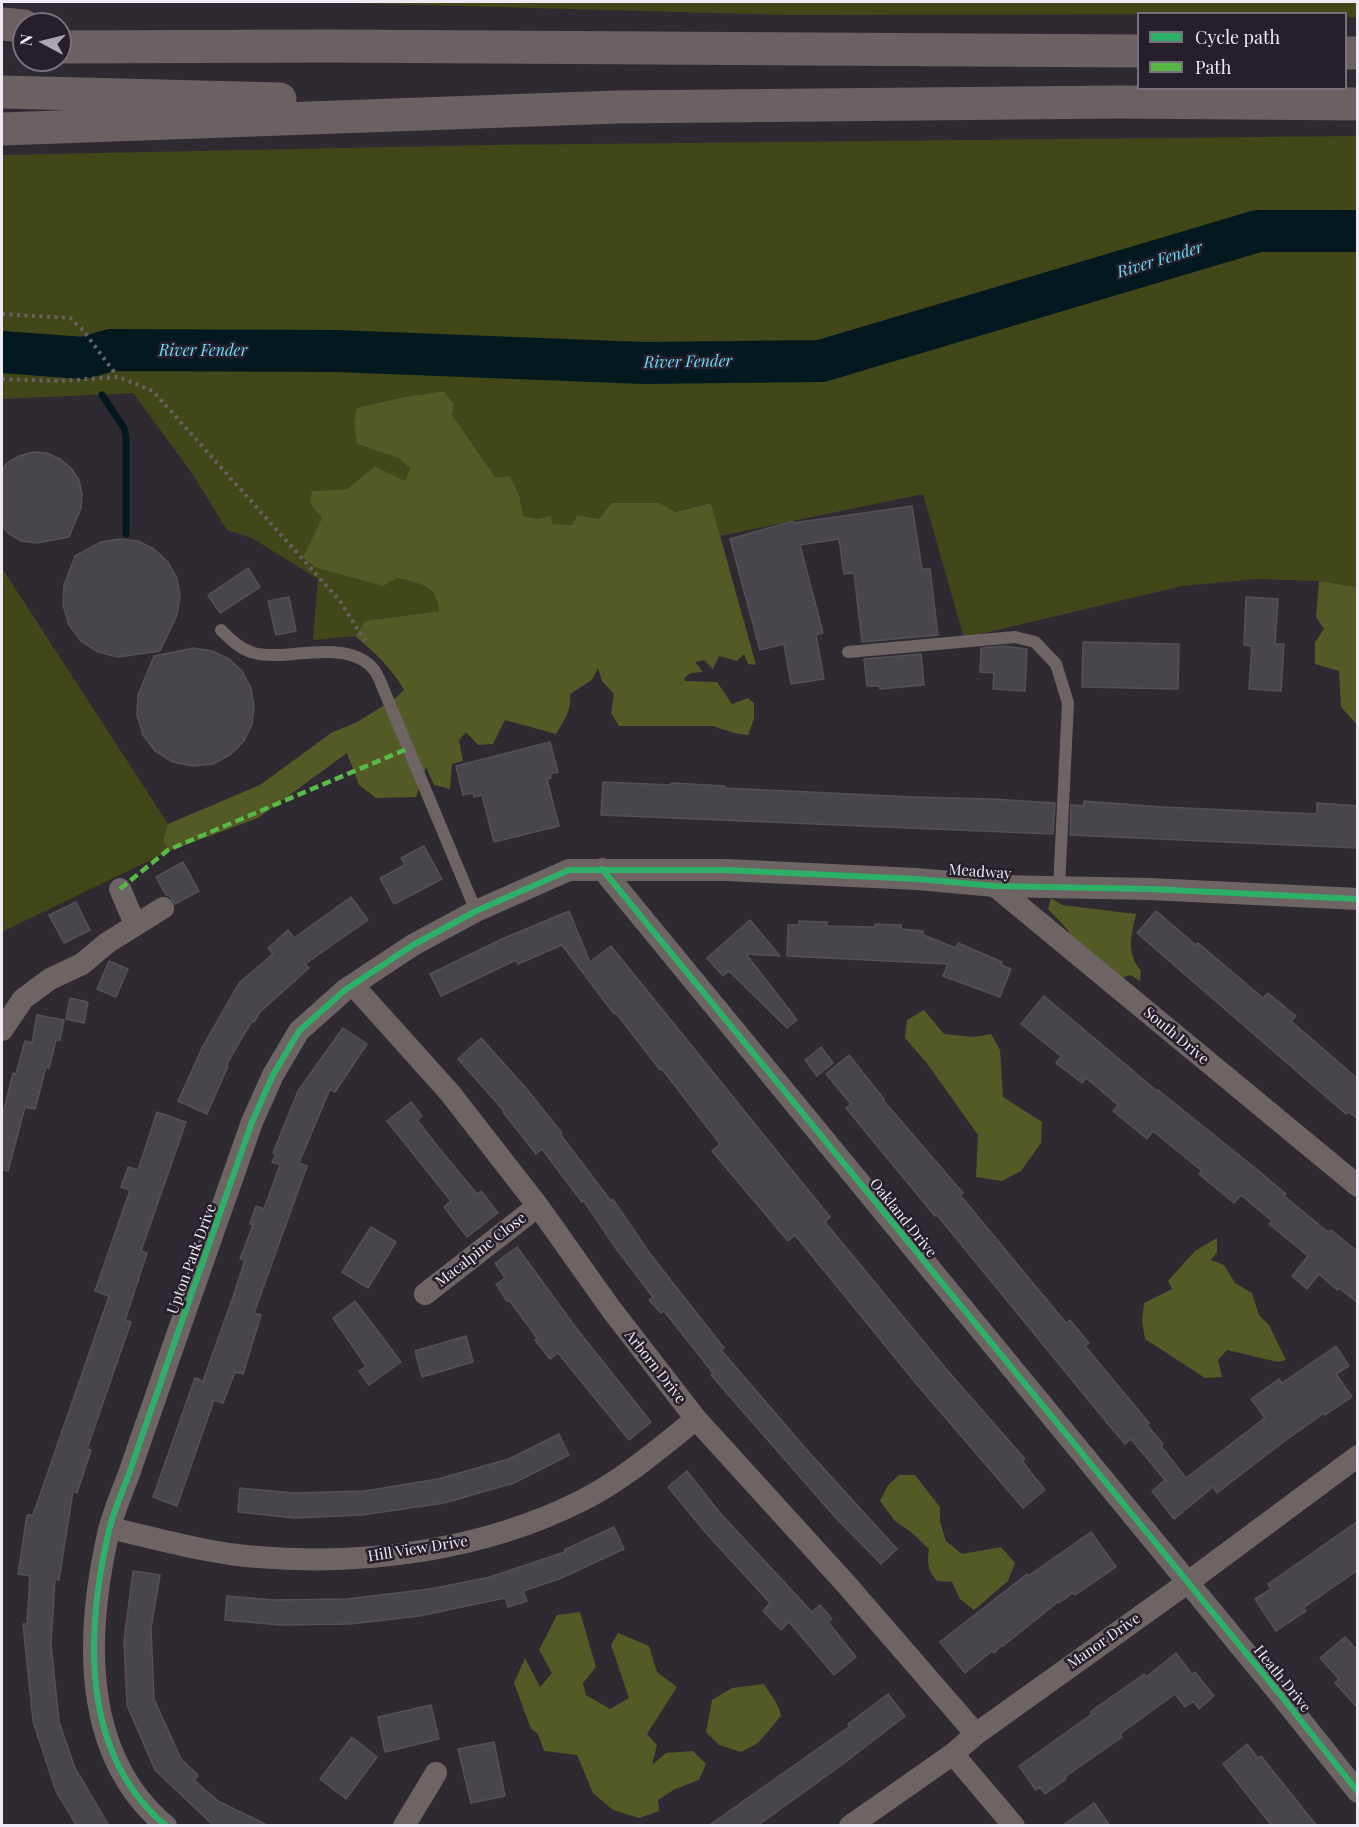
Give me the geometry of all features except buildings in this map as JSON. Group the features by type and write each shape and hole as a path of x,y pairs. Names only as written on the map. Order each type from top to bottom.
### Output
{"highway":[{"path":"72,29 330,46"},
{"path":"72,47 330,46 1137,51"},
{"path":"2,92 617,107"},
{"path":"2,129 617,107 1118,102 1358,104"}],"street":[{"name":"Meadway","path":"602,869 725,870 916,879 995,886 1150,889 1358,898"},
{"name":"Upton Park Drive","path":"166,1826 150,1812 126,1780 106,1739 96,1698 94,1613 110,1528 248,1133 269,1084 299,1031 353,985 413,945 476,911 568,870 602,869"},
{"name":"Oakland Drive","path":"602,869 1187,1583"},
{"name":"South Drive","path":"995,886 1358,1186"},
{"path":"120,889 135,924"},
{"path":"2,1030 22,999 50,979 82,964 106,943 163,908"},
{"name":"Arborn Drive","path":"353,985 450,1093 538,1206 610,1309 696,1419 854,1593 976,1734"},
{"name":"Macalpine Close","path":"425,1294 538,1206"},
{"name":"Hill View Drive","path":"110,1528 217,1551 255,1557 304,1559 346,1559 414,1551 479,1539 581,1501 621,1477 696,1419"},
{"name":"Manor Drive","path":"850,1826 953,1754 976,1734 1187,1583 1358,1456"},
{"name":"Heath Drive","path":"1187,1583 1358,1792"},
{"path":"953,1754 1014,1826"},
{"path":"404,1826 436,1773"}],"lane":[{"path":"221,630 231,640 251,652 271,656 320,651 342,654 361,659 374,670 476,911"},
{"path":"848,652 1015,637 1035,642 1056,664 1068,703 1059,887"}],"path":[{"path":"2,314 70,318 83,330 118,377"},
{"path":"2,379 60,381 118,377 153,391 340,601 365,641 361,659"}],"green space":[{"path":"318,2 1357,2 1358,18 1347,17 1347,12 789,15"},
{"path":"1357,136 1357,587 1319,581 1257,579 1182,586 964,638 923,494 720,536 711,503 674,512 659,503 599,519 577,515 572,525 551,524 551,515 539,519 523,516 520,498 496,478 452,415 444,391 357,408 357,444 398,458 410,468 405,482 375,466 347,489 312,491 322,518 303,557 424,584 437,598 439,611 365,621 355,636 313,640 318,579 252,538 227,530 192,473 133,393 2,399 2,155 492,145"},
{"path":"444,391 454,405 452,415 496,478 510,476 520,498 523,516 539,519 551,515 552,524 572,525 577,515 599,519 612,503 659,503 675,512 711,503 756,665 748,664 744,654 737,661 719,656 713,669 704,660 695,662 703,672 691,673 684,678 685,681 717,682 732,704 748,698 754,703 754,719 748,735 713,726 619,726 611,713 614,694 602,681 598,668 592,680 570,694 569,710 556,734 505,720 493,744 478,745 466,732 459,740 463,761 452,764 450,789 434,785 426,767 416,797 376,798 359,785 347,753 258,818 169,851 163,841 168,824 260,785 331,733 357,722 394,699 404,690 388,667 355,636 365,621 439,611 435,596 426,587 397,578 383,586 315,567 303,557 322,518 310,503 312,491 347,489 375,466 405,481 410,468 398,458 357,444 354,423 357,408"},
{"path":"2,568 168,824 163,841 169,851 2,932"},
{"path":"1319,581 1357,587 1357,725 1341,707 1339,671 1315,664 1315,642 1324,629 1316,617"},
{"path":"1051,898 1062,905 1136,914 1131,944 1133,958 1141,971 1140,981 1130,975 1122,978 1073,938 1048,909"},
{"path":"924,1010 944,1034 974,1037 991,1034 1000,1050 1003,1097 1042,1122 1041,1143 1021,1171 1002,1181 976,1177 978,1135 926,1062 905,1038 907,1020"},
{"path":"1217,1238 1217,1252 1211,1260 1224,1265 1235,1283 1252,1293 1259,1315 1269,1325 1286,1360 1278,1362 1227,1350 1218,1360 1222,1377 1205,1378 1145,1339 1142,1321 1144,1303 1172,1289 1168,1281 1195,1251"},
{"path":"899,1475 915,1475 940,1507 940,1522 946,1541 962,1554 1001,1547 1015,1563 1008,1581 974,1610 960,1599 952,1582 937,1581 929,1566 929,1549 895,1521 880,1501 888,1485"},
{"path":"580,1612 596,1667 583,1683 586,1695 610,1709 629,1698 611,1645 618,1633 649,1646 657,1672 677,1687 647,1734 657,1745 652,1765 666,1753 693,1751 706,1764 699,1780 675,1789 658,1800 659,1811 639,1818 613,1810 593,1793 577,1755 544,1751 538,1734 531,1729 514,1683 525,1658 540,1687 552,1673 539,1650 557,1615"},
{"path":"764,1684 781,1716 758,1743 741,1752 719,1745 706,1732 712,1700 732,1688"}],"waterway":[{"name":"River Fender","path":"2,352 83,358 111,350 336,351 644,363 821,361 1258,231 1358,231"},
{"path":"83,358 88,374"},
{"path":"102,395 124,428 126,437 126,534"}],"marked path":[{"path":"120,889 168,850 409,748"}],"cycle path":[{"path":"602,869 1358,1792"},
{"path":"166,1826 138,1796 117,1763 104,1727 96,1688 94,1648 96,1608 109,1530 252,1122 273,1075 299,1031 345,990 413,945 476,911 569,870 725,870 917,879 995,886 1150,889 1358,899"}]}
